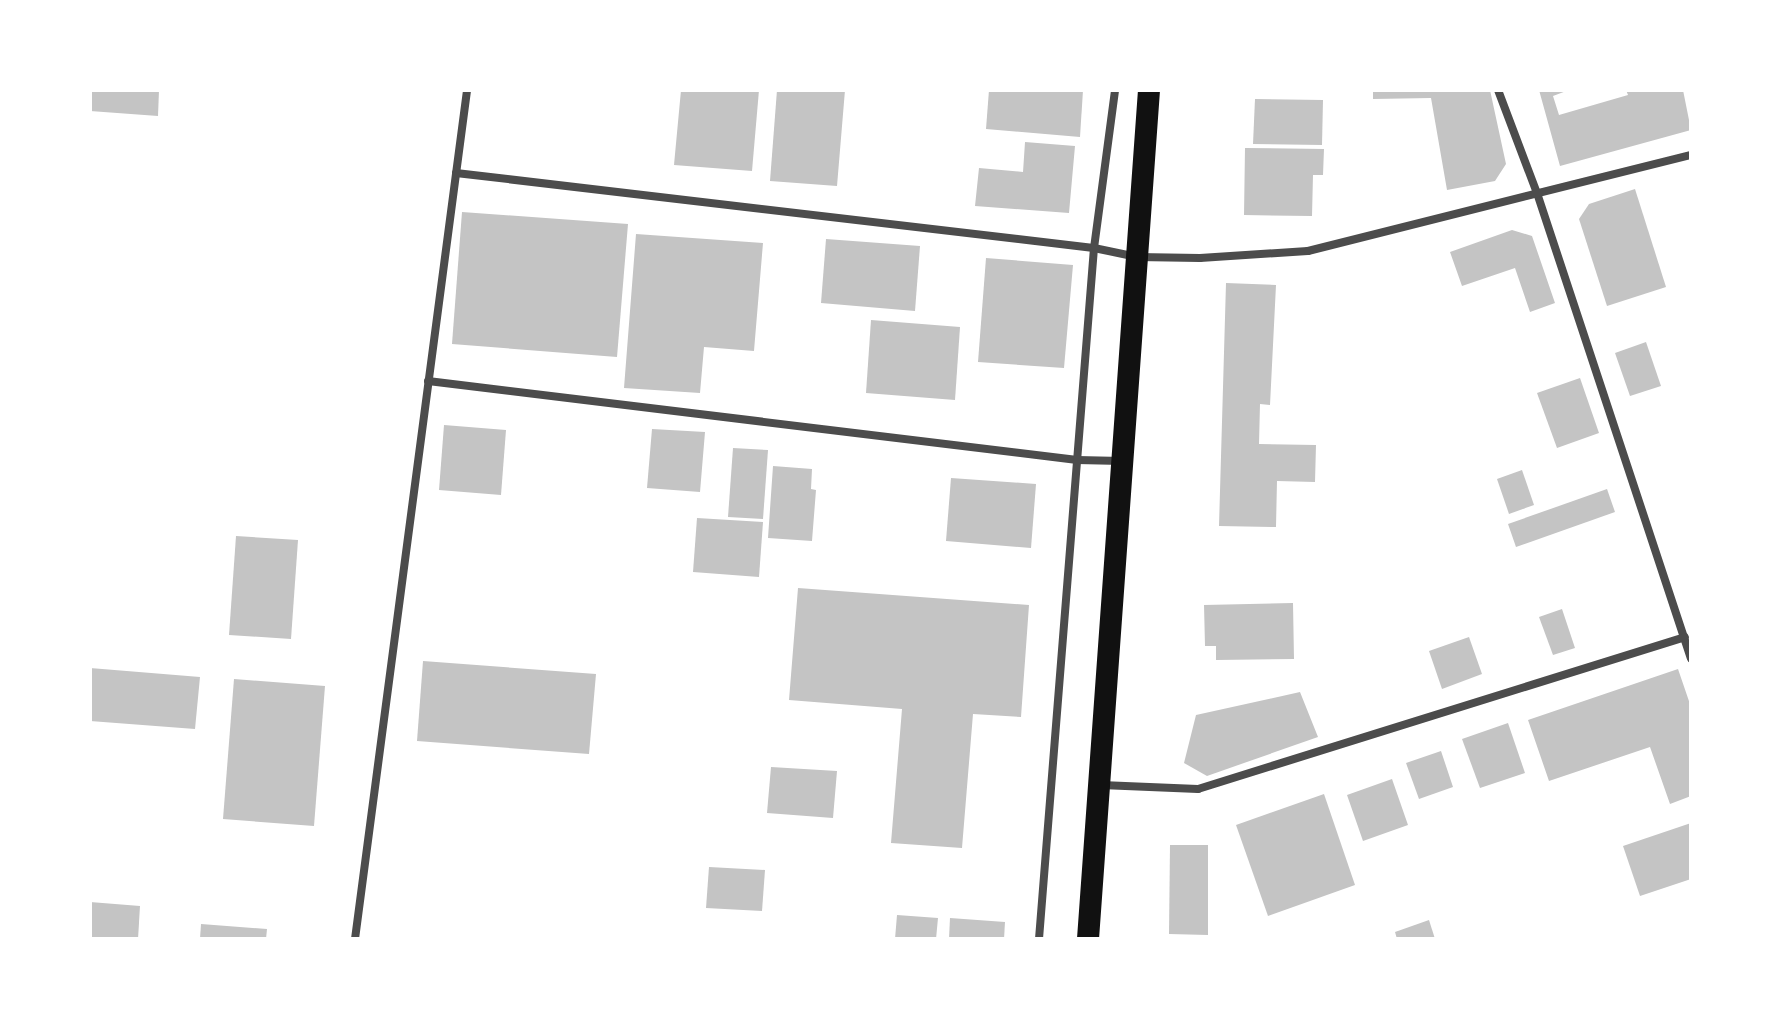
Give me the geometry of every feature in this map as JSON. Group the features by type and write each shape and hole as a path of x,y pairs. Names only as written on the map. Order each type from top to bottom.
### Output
{"highway":[{"path":"1088,939 1149,90"}],"street":[{"path":"355,939 467,90"},
{"path":"1039,939 1094,248 1115,90"},
{"path":"1498,90 1538,196 1691,658"},
{"path":"456,173 1094,248 1137,257 1308,251 1538,196 1691,155"},
{"path":"428,381 1077,460 1123,461"},
{"path":"1099,784 1198,789 1685,637"}],"building":[{"path":"90,90 159,90 158,116 90,111"},
{"path":"681,90 759,90 752,171 674,165"},
{"path":"777,90 845,90 837,186 770,181"},
{"path":"989,90 1083,90 1080,137 986,129"},
{"path":"1373,90 1490,90 1506,164 1495,181 1447,190 1431,98 1373,99"},
{"path":"1539,90 1569,90 1553,96 1559,115 1628,95 1626,90 1683,90 1691,130 1560,166"},
{"path":"1255,99 1323,100 1322,145 1253,144"},
{"path":"1025,142 1075,146 1069,213 975,206 979,168 1023,172"},
{"path":"1245,148 1324,149 1323,175 1313,175 1312,216 1244,215"},
{"path":"1635,189 1666,287 1607,306 1579,219 1589,204"},
{"path":"462,212 628,224 617,357 452,344"},
{"path":"1512,230 1532,236 1555,303 1530,312 1515,268 1462,286 1450,252"},
{"path":"636,234 763,243 754,351 704,347 700,393 624,388"},
{"path":"826,239 920,246 915,311 821,303"},
{"path":"986,258 1073,265 1064,368 978,362"},
{"path":"1226,283 1276,285 1270,405 1260,404 1259,444 1316,445 1315,482 1277,481 1276,527 1219,526"},
{"path":"871,320 960,327 955,400 866,393"},
{"path":"1646,342 1661,386 1630,396 1615,353"},
{"path":"1580,378 1599,433 1557,448 1537,393"},
{"path":"444,425 506,430 501,495 439,490"},
{"path":"652,429 705,432 700,492 647,488"},
{"path":"733,448 768,450 763,519 728,517"},
{"path":"773,466 812,469 811,489 816,490 812,541 768,538"},
{"path":"1522,470 1534,505 1509,514 1497,479"},
{"path":"951,478 1036,484 1031,548 946,541"},
{"path":"1607,489 1615,512 1516,547 1508,524"},
{"path":"697,518 763,522 759,577 693,572"},
{"path":"236,536 298,540 291,639 229,635"},
{"path":"798,588 1029,605 1021,717 973,714 962,848 891,843 902,709 789,700"},
{"path":"1293,603 1294,659 1216,660 1216,646 1205,646 1204,605"},
{"path":"1562,609 1575,648 1553,655 1539,617"},
{"path":"1469,637 1482,674 1442,689 1429,651"},
{"path":"423,661 596,674 589,754 417,741"},
{"path":"90,668 200,677 195,729 90,721"},
{"path":"1678,669 1691,707 1691,796 1670,804 1650,747 1549,781 1528,720"},
{"path":"234,679 325,686 314,826 223,819"},
{"path":"1300,692 1318,737 1207,776 1184,763 1196,715"},
{"path":"1508,723 1525,773 1480,788 1462,739"},
{"path":"1441,751 1453,787 1419,799 1406,763"},
{"path":"771,767 837,771 833,818 767,813"},
{"path":"1392,779 1408,825 1363,841 1347,795"},
{"path":"1324,794 1355,885 1268,916 1236,825"},
{"path":"1691,823 1691,879 1640,896 1623,846"},
{"path":"1170,845 1208,845 1208,935 1169,934"},
{"path":"709,867 765,870 762,911 706,908"},
{"path":"90,902 140,906 138,939 90,939"},
{"path":"897,915 938,918 936,939 895,939"},
{"path":"950,918 1005,922 1004,939 949,939"},
{"path":"1429,920 1435,939 1397,939 1395,932"},
{"path":"201,924 267,929 266,939 200,939"}]}
